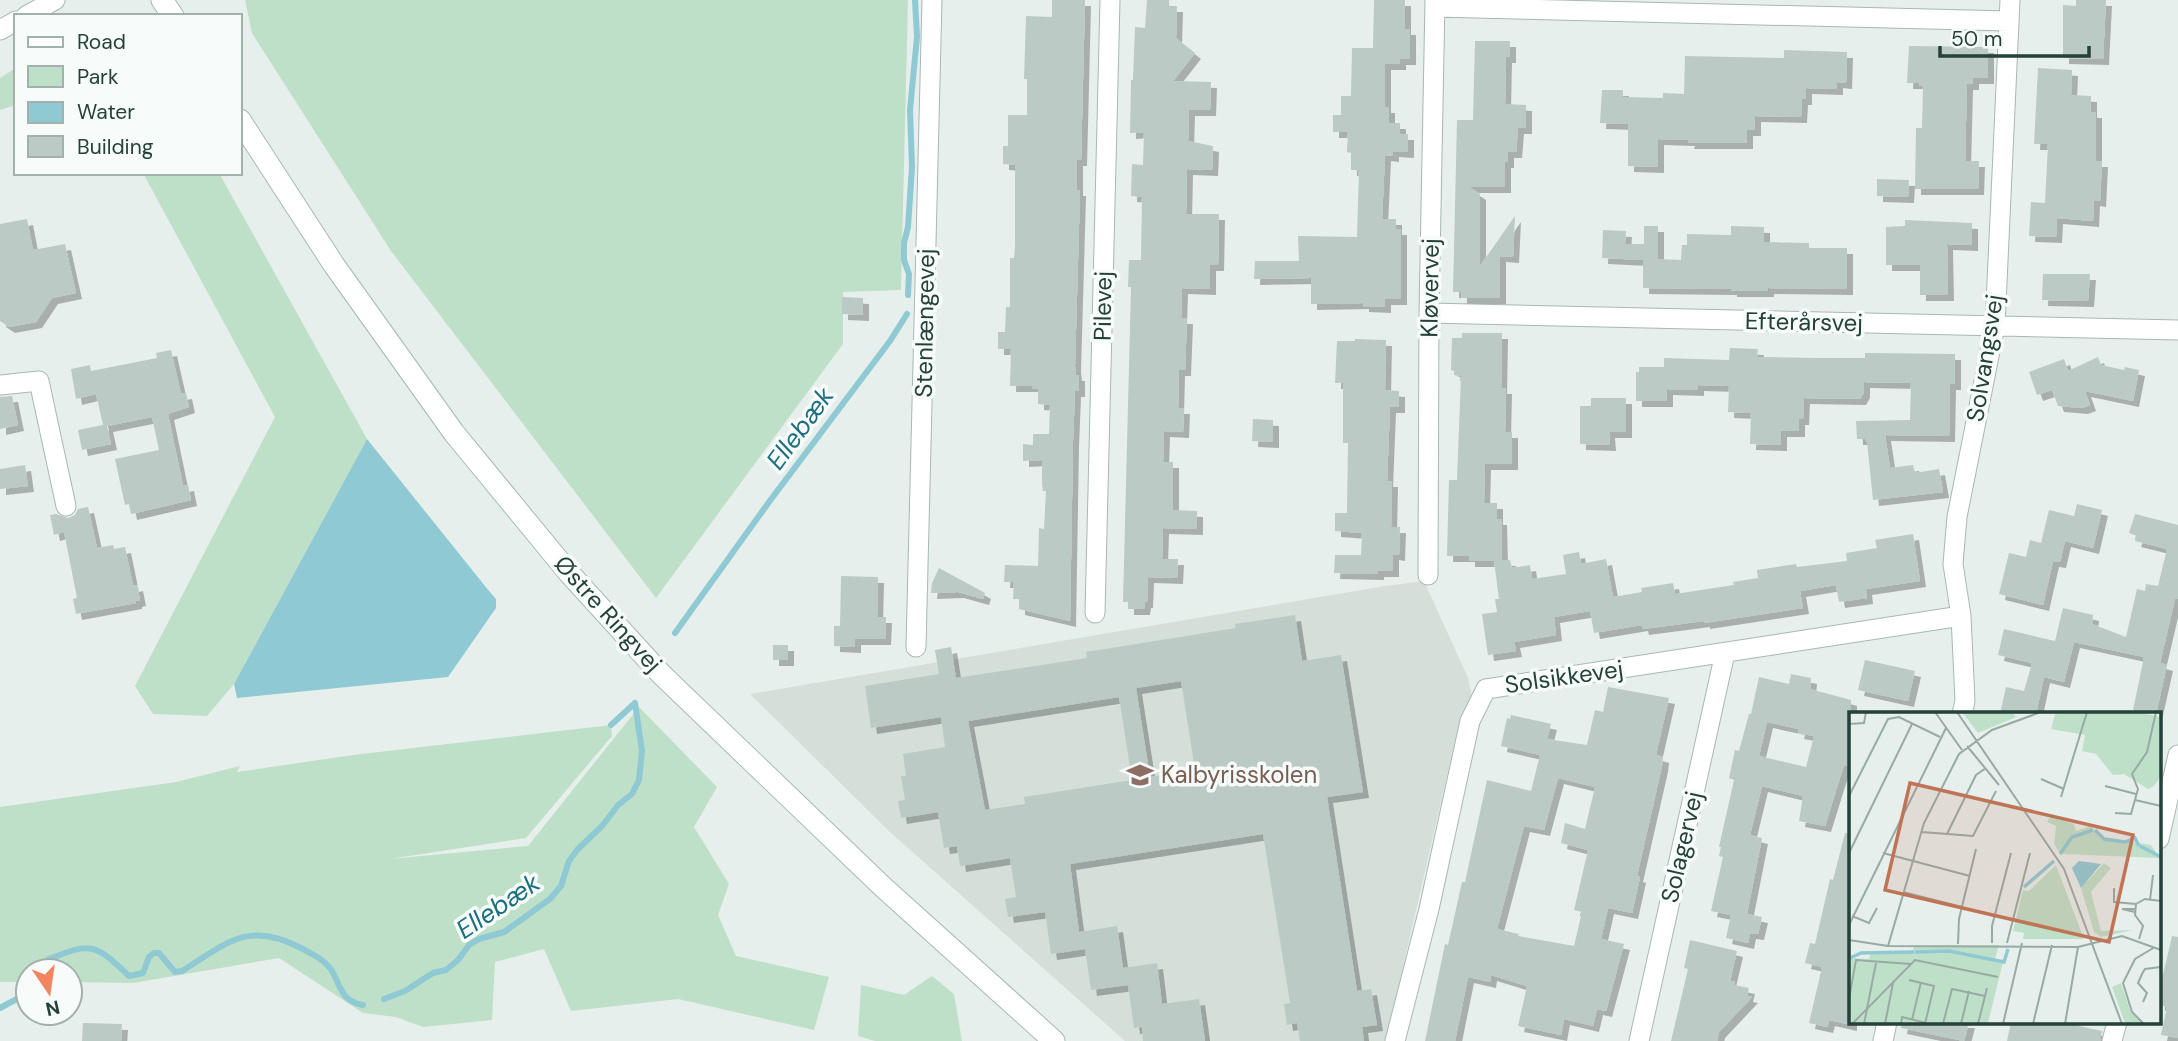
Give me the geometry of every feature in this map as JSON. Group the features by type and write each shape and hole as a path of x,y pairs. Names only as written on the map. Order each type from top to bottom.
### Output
{"street":[{"path":"30,14 55,0"},
{"name":"Stenlængevej","path":"916,647 932,0"},
{"name":"Pilevej","path":"1096,613 1110,0"},
{"name":"Solvangsvej","path":"1962,712 1965,701 1961,616 1953,564 1957,517 1995,326 2010,0"},
{"path":"1435,4 2009,21"},
{"name":"Kløvervej","path":"1428,575 1429,313 1435,4"},
{"name":"Østre Ringvej","path":"242,123 334,265 454,433 569,573 671,684 883,887 1055,1041"},
{"name":"Efterårsvej","path":"1429,313 2178,330"},
{"path":"0,385 39,381 66,506"},
{"name":"Solsikkevej","path":"1395,1041 1429,909 1470,721 1486,689 1961,616"},
{"name":"Solagervej","path":"1639,1041 1725,653"},
{"path":"2160,835 2178,755"},
{"path":"2112,1041 2116,1024"}],"shaded area":[{"name":"Kalbyrisskolen","path":"1424,581 1468,678 1472,699 1460,719 1386,1041 1125,1041 890,832 750,694 1385,586"}],"green space":[{"path":"245,0 908,0 901,290 843,292 843,344 656,598 391,251 252,33"},
{"path":"14,69 14,106 0,110 0,78"},
{"path":"144,175 220,175 367,439 234,684 207,716 153,714 135,686 275,417"},
{"path":"639,707 717,787 694,827 729,884 718,915 736,956 829,977 814,1030 678,999 571,1011 544,949 495,962 492,1020 423,1027 396,1017 363,1013 279,958 133,983 84,982 84,957 14,957 14,982 0,982 0,807 176,782 240,766 237,772 353,755 611,725 612,736 526,838 389,859 528,846"},
{"path":"932,976 954,994 962,1041 875,1041 858,1036 861,985 904,995"}],"water":[{"path":"367,439 496,599 496,608 448,677 237,698 234,684"}],"building":[{"path":"1052,0 1085,0 1081,160 1077,160 1077,190 1080,190 1075,366 1076,375 1079,375 1079,391 1075,391 1073,441 1070,621 1019,609 1019,599 1013,599 1014,582 1004,582 1005,565 1038,566 1039,528 1044,529 1046,491 1043,491 1042,484 1042,460 1023,461 1023,444 1033,445 1033,434 1049,434 1050,405 1038,404 1038,389 1032,389 1032,386 1010,386 1011,349 998,349 998,332 1005,332 1006,307 1010,307 1010,258 1014,258 1015,246 1015,165 1003,164 1003,146 1008,146 1008,115 1027,115 1027,79 1024,79 1026,16 1052,17"},
{"path":"1147,0 1169,0 1169,6 1177,6 1176,38 1195,53 1173,81 1211,82 1210,110 1189,110 1188,141 1213,146 1212,170 1187,169 1186,214 1219,214 1218,265 1210,265 1210,289 1182,288 1181,318 1187,318 1185,370 1179,370 1178,408 1184,408 1183,432 1164,431 1163,462 1173,462 1173,510 1197,511 1197,529 1163,528 1162,559 1178,559 1177,578 1148,577 1147,602 1144,609 1128,609 1128,602 1123,602 1131,287 1128,287 1129,260 1141,260 1142,197 1131,196 1132,164 1143,165 1144,132 1130,133 1131,80 1135,27 1145,28"},
{"path":"1374,0 1405,0 1405,29 1410,29 1410,59 1400,59 1400,64 1385,64 1385,107 1389,107 1389,123 1400,123 1400,134 1408,134 1408,152 1393,151 1393,156 1385,155 1382,219 1396,219 1396,229 1401,229 1401,299 1385,299 1385,307 1363,306 1363,303 1311,304 1311,278 1254,279 1255,261 1299,261 1298,236 1357,237 1359,170 1351,170 1351,153 1347,152 1348,132 1333,132 1333,115 1341,115 1341,96 1351,96 1352,48 1373,48"},
{"path":"2076,0 2106,0 2103,59 2063,58 2063,5 2076,6"},
{"path":"1475,41 1510,41 1510,57 1506,57 1505,104 1526,105 1526,128 1518,128 1516,152 1508,152 1508,162 1505,162 1505,187 1469,187 1480,194 1480,266 1515,216 1513,257 1500,256 1500,298 1461,298 1461,292 1453,292 1457,120 1473,120"},
{"path":"1909,46 1988,47 1988,78 1973,78 1973,84 1967,84 1965,161 1979,161 1978,189 1915,189 1916,128 1922,128 1923,86 1919,86 1920,83 1907,83"},
{"path":"1784,50 1847,52 1846,83 1837,82 1837,89 1806,88 1801,117 1755,116 1755,130 1747,130 1747,143 1688,143 1689,140 1658,139 1658,167 1628,166 1628,124 1600,123 1602,90 1623,90 1623,97 1663,98 1663,93 1684,94 1685,56 1784,58"},
{"path":"2038,68 2072,70 2071,95 2091,96 2091,112 2096,112 2096,161 2102,161 2100,201 2094,200 2093,221 2057,218 2056,237 2029,236 2031,202 2045,203 2048,144 2034,144"},
{"path":"1877,179 1909,180 1908,197 1877,196"},
{"path":"27,219 33,250 65,244 76,293 52,298 36,322 9,327 0,321 0,224"},
{"path":"1905,220 1972,223 1972,245 1947,244 1948,295 1920,295 1920,265 1886,265 1886,227 1905,226"},
{"path":"1644,226 1658,226 1658,259 1681,260 1682,245 1687,245 1687,234 1731,235 1731,226 1764,227 1764,242 1809,243 1809,248 1847,248 1847,289 1768,288 1768,291 1731,291 1643,288 1643,260 1602,258 1603,230 1626,231 1625,244 1644,244"},
{"path":"2043,274 2090,274 2088,301 2042,300"},
{"path":"842,297 863,298 863,315 842,314"},
{"path":"1462,333 1502,333 1501,388 1506,388 1505,432 1512,432 1512,464 1485,464 1484,503 1497,503 1497,519 1501,519 1502,560 1510,560 1512,568 1530,565 1532,579 1566,574 1563,555 1579,552 1581,564 1606,559 1613,597 1642,592 1641,588 1673,583 1675,594 1734,585 1733,582 1758,578 1757,570 1847,561 1846,553 1877,548 1875,540 1913,534 1920,581 1866,589 1867,598 1839,602 1836,585 1800,591 1803,608 1643,629 1642,625 1594,633 1590,611 1554,617 1556,635 1514,642 1516,651 1488,655 1482,614 1497,612 1495,599 1499,599 1494,561 1469,561 1469,556 1447,556 1449,480 1457,480 1461,376 1454,375 1451,370 1452,338 1462,338"},
{"path":"1386,340 1385,390 1399,391 1399,407 1390,407 1387,481 1392,481 1391,527 1400,527 1399,555 1393,554 1393,571 1378,571 1378,574 1334,573 1335,555 1361,555 1362,533 1335,531 1335,513 1347,513 1348,443 1343,443 1343,383 1335,383 1337,341"},
{"path":"1730,348 1758,349 1757,357 1865,358 1865,353 1955,354 1955,384 1950,384 1949,436 1885,435 1890,468 1913,465 1915,473 1939,469 1943,492 1873,500 1867,442 1865,439 1857,439 1856,421 1910,420 1911,383 1864,382 1864,392 1860,399 1804,398 1803,419 1799,419 1799,431 1781,431 1781,445 1750,444 1751,413 1728,412 1729,386 1698,385 1698,390 1667,389 1667,401 1636,401 1636,372 1639,372 1639,367 1664,367 1664,358 1729,360"},
{"path":"171,350 181,394 186,393 189,407 168,414 183,486 188,485 191,500 131,514 129,504 125,505 115,459 159,450 152,417 107,426 111,444 82,450 78,430 103,425 96,394 76,399 71,369 90,365 91,371 157,358 156,353"},
{"path":"2098,357 2101,365 2139,370 2133,401 2085,391 2090,405 2082,408 2058,406 2052,390 2037,395 2029,372 2064,359 2068,371"},
{"path":"12,396 18,425 0,429 0,397"},
{"path":"1591,398 1626,398 1626,432 1609,432 1610,445 1580,444 1580,406 1591,406"},
{"path":"1253,419 1273,420 1273,442 1252,441"},
{"path":"25,465 28,486 0,489 0,469"},
{"path":"2077,504 2102,510 2093,548 2065,541 2060,562 2053,561 2043,605 1999,594 2009,553 2026,557 2030,540 2041,543 2049,510 2074,516"},
{"path":"88,507 97,548 113,545 114,549 125,547 133,586 137,585 140,600 76,614 73,599 77,598 64,532 54,535 50,515 68,518 75,515 78,509"},
{"path":"2135,514 2178,525 2178,599 2175,599 2160,663 2167,665 2156,712 2133,710 2144,657 2074,642 2064,682 2044,677 2036,712 2000,712 2006,687 2024,691 2032,663 1998,655 2004,629 2055,641 2063,608 2093,615 2092,624 2126,637 2137,589 2145,591 2146,584 2158,586 2167,549 2135,541 2137,536 2129,533"},
{"path":"939,568 985,593 983,599 958,592 931,593"},
{"path":"841,576 878,577 877,617 886,617 885,639 855,639 855,647 834,646 834,626 840,626"},
{"path":"1295,615 1302,661 1341,655 1363,792 1327,797 1357,991 1371,989 1377,1025 1362,1027 1364,1041 1300,1041 1297,1023 1287,1025 1284,1004 1290,1003 1263,834 1070,864 1079,932 1117,926 1123,968 1157,963 1162,1004 1199,999 1205,1041 1143,1041 1142,1027 1134,1028 1128,985 1091,990 1085,949 1051,954 1045,912 1008,917 1005,899 1016,897 1010,858 960,866 957,846 944,848 938,812 901,818 898,801 905,800 901,776 906,776 903,754 945,747 941,717 871,728 865,686 939,674 935,650 951,647 956,678 1087,658 1086,652 1236,628 1235,624","holes":["1181,681 1195,770 1150,777 1136,688","1119,697 1132,780 1024,797 1025,804 985,810 968,721"]},
{"path":"773,645 788,645 788,660 773,660"},
{"path":"1865,660 1915,671 1908,701 1858,690"},
{"path":"1791,674 1811,678 1810,689 1851,700 1849,766 1844,765 1825,826 1799,821 1803,796 1762,786 1750,835 1762,838 1747,914 1762,917 1758,934 1750,933 1748,943 1726,938 1731,915 1711,911 1723,857 1719,856 1719,847 1734,780 1729,778 1735,750 1739,751 1751,714 1759,677 1789,684","holes":["1767,722 1799,729 1798,733 1814,736 1806,767 1759,756"]},
{"path":"1608,687 1669,698 1656,755 1663,757 1662,766 1637,876 1640,877 1632,913 1608,908 1601,939 1624,944 1606,1011 1597,1009 1593,1026 1564,1019 1561,1035 1518,1026 1527,986 1491,975 1490,982 1468,977 1455,1041 1425,1041 1445,944 1448,945 1462,882 1465,882 1487,780 1531,791 1540,755 1501,746 1507,718 1510,719 1511,715 1551,724 1547,739 1587,745 1595,710 1603,712","holes":["1558,778 1595,787 1585,829 1565,823 1561,843 1588,850 1574,910 1582,912 1574,946 1518,936 1519,934 1497,929 1524,826 1544,830"]},
{"path":"1845,833 1849,834 1851,1025 1829,1020 1827,1027 1809,1023 1822,967 1805,963 1810,943 1815,944 1830,879 1833,880"},
{"path":"2172,936 2178,937 2178,1038 2161,1035 2167,1007 2160,1005 2160,988"},
{"path":"1690,940 1737,951 1730,981 1735,982 1734,985 1749,988 1747,996 1752,997 1719,1032 1717,1041 1671,1041 1688,969 1684,968"},
{"path":"84,1023 122,1024 121,1041 82,1041"},
{"path":"1902,1024 1968,1024 1964,1041 1901,1028"},
{"path":"2011,1024 2070,1024 2102,1031 2100,1041 2007,1041"}],"waterway":[{"name":"Ellebæk","path":"908,295 909,274 904,260 904,243 908,227 912,167 910,110 917,37 915,0"},
{"name":"Ellebæk","path":"675,633 890,341 907,314"},
{"path":"611,725 635,703"},
{"name":"Ellebæk","path":"384,999 405,991 433,973 446,970 469,945 479,939 504,932 550,899 561,886 569,861 577,850 603,825 618,805 632,794 639,780 642,751 635,703"},
{"name":"Ellebæk","path":"55,957 75,950 93,949 101,952 129,976 143,973 149,957 159,953 175,972 182,971 238,938 266,936 283,940 322,960 332,971 346,997 363,1005"},
{"name":"Ellebæk","path":"0,1008 14,1000"}],"place":[{"name":"Kalbyrisskolen","path":"1140,775"}]}
